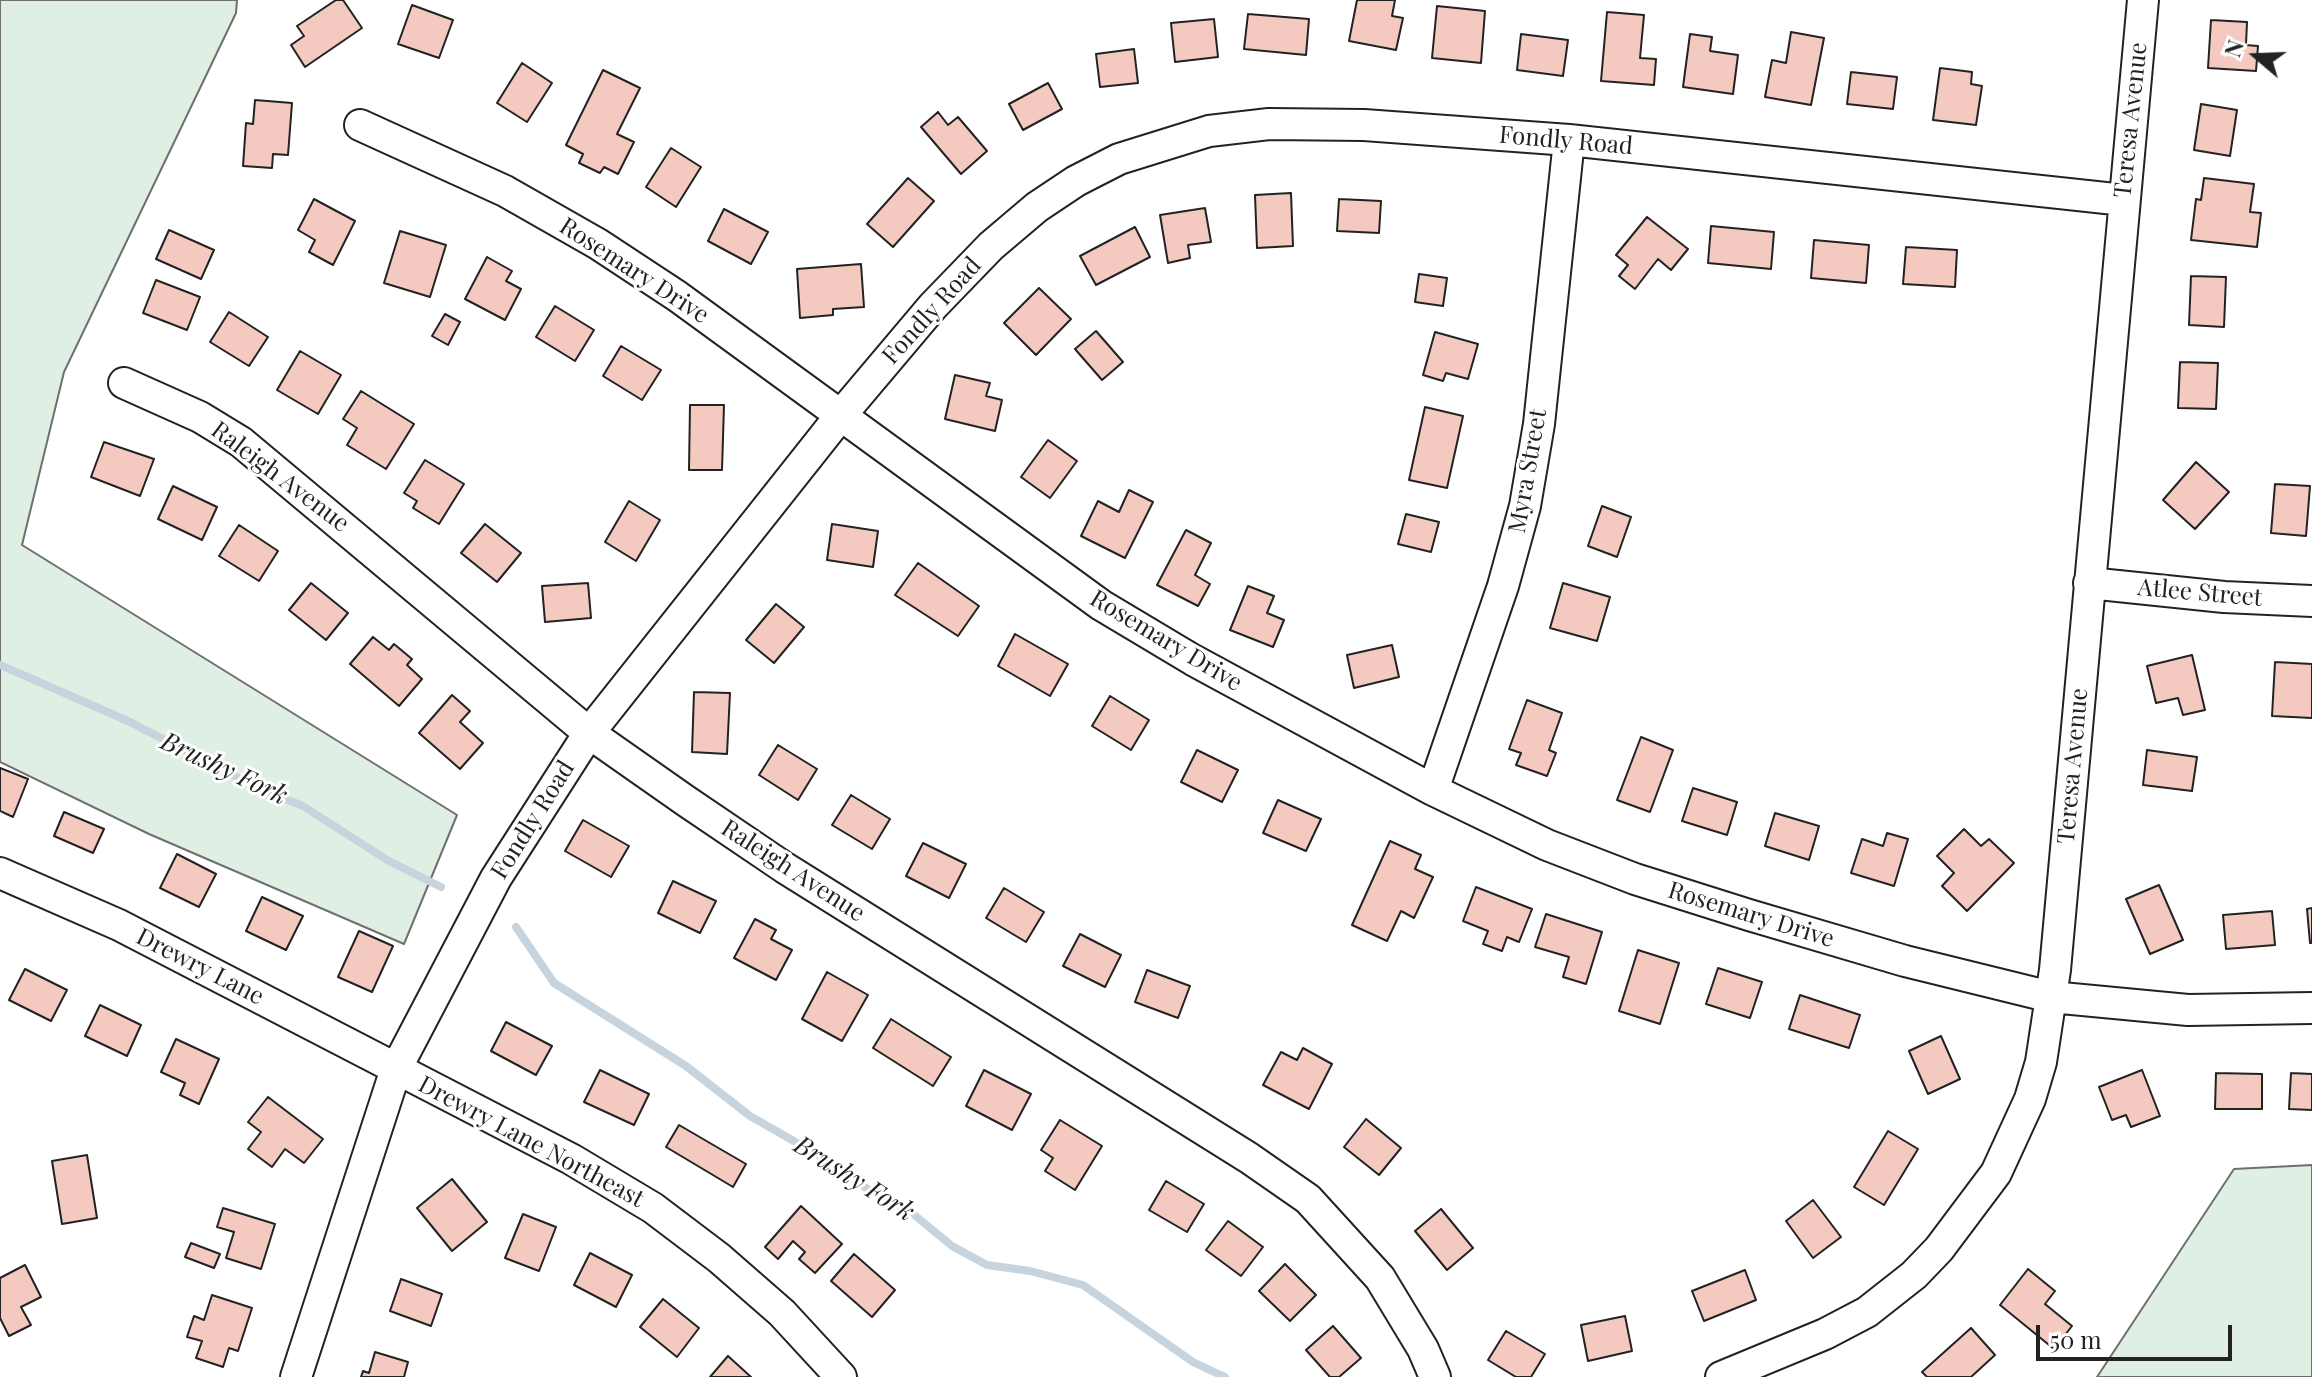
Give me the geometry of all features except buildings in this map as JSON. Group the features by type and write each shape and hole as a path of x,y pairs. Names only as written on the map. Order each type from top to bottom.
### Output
{"street":[{"name":"Teresa Avenue","path":"1721,1377 1825,1334 1867,1312 1939,1249 1996,1173 2015,1136 2041,1062 2051,997 2143,0"},
{"name":"Fondly Road","path":"296,1377 396,1069 496,878 589,733 841,415 933,306 991,246 1037,207 1076,181 1119,159 1209,131 1269,124 1364,125 1569,140 2124,200"},
{"name":"Rosemary Drive","path":"360,125 505,191 598,244 677,296 1101,605 1193,660 1433,790 1547,845 1635,879 1905,961 2051,997 2188,1010 2312,1008"},
{"name":"Myra Street","path":"1433,790 1503,586 1525,506 1539,424 1569,140"},
{"name":"Raleigh Avenue","path":"124,383 200,417 241,442 589,733 785,868 1249,1158 1308,1199 1380,1278 1415,1335 1435,1377"},
{"name":"Atlee Street","path":"2089,583 2224,597 2312,601"},
{"name":"Drewry Lane","path":"0,873 119,925 396,1069"},
{"name":"Drewry Lane Northeast","path":"396,1069 571,1159 653,1208 719,1258 782,1313 841,1377"}],"green space":[{"path":"0,0 237,0 236,13 64,372 22,545 457,815 404,944 149,834 0,762"},
{"path":"2312,1165 2312,1377 2097,1377 2234,1169"}],"waterway":[{"name":"Brushy Fork","path":"0,665 128,721 258,788 303,806 387,860 441,887"},
{"name":"Brushy Fork","path":"516,927 554,983 686,1066 750,1116 834,1164 866,1188 907,1209 952,1246 987,1265 1030,1271 1083,1285 1193,1362 1225,1377"}]}
